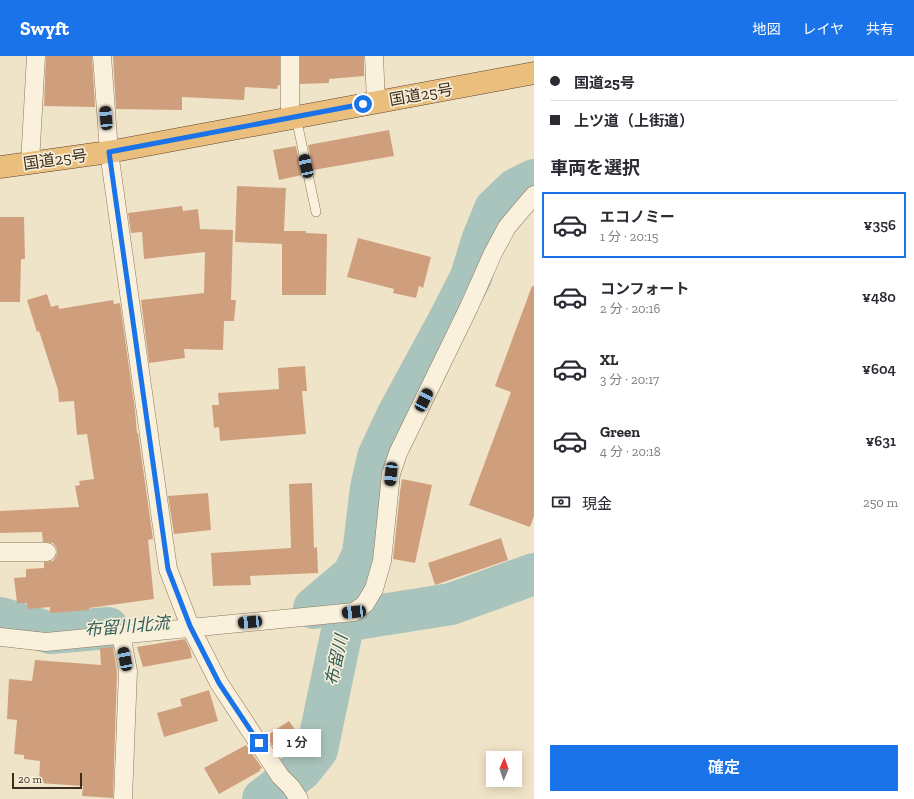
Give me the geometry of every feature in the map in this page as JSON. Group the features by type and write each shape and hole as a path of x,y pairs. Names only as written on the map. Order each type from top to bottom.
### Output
{"highway":[{"name":"国道25号","path":"0,167 109,152 534,73"}],"street":[{"path":"30,163 36,56"},
{"path":"102,56 109,152 168,569 191,627 219,683 290,787"},
{"path":"290,56 293,117"},
{"path":"374,56 376,102"},
{"path":"0,637 46,642 354,612 365,604 374,589 382,560 391,474 398,453 469,307 492,253 507,227 534,195"},
{"path":"0,552 47,552"},
{"path":"120,634 128,671 123,799"}],"lane":[{"path":"293,117 316,212"}],"building":[{"path":"46,56 92,56 95,107 44,106"},
{"path":"113,56 280,56 280,85 278,85 277,89 245,87 244,100 182,97 182,110 116,109"},
{"path":"300,56 364,56 364,76 329,79 329,83 300,84"},
{"path":"389,130 394,156 313,170 308,145"},
{"path":"296,146 302,175 279,180 273,150"},
{"path":"237,186 286,188 284,231 306,231 306,233 327,234 326,295 282,295 282,244 235,242"},
{"path":"182,206 183,211 198,209 200,229 233,230 231,300 236,300 234,321 224,321 223,350 184,349 185,358 149,363 141,300 204,293 205,252 144,259 142,232 131,233 128,213"},
{"path":"0,217 24,217 25,259 21,259 20,302 0,302"},
{"path":"358,238 431,257 423,288 419,286 416,298 393,293 394,289 347,277"},
{"path":"532,286 534,286 534,516 530,527 469,505 511,392 495,386"},
{"path":"47,294 51,307 58,305 59,309 113,300 114,304 120,303 153,539 148,540 154,599 89,608 89,610 50,613 50,607 28,609 27,603 17,603 14,578 26,577 26,569 44,568 44,562 53,561 57,552 53,543 43,542 42,532 0,533 0,511 79,507 75,486 80,485 79,481 94,479 87,434 77,435 74,401 59,402 58,390 39,331 37,332 27,300"},
{"path":"305,366 307,391 302,391 306,434 220,441 219,427 214,428 212,405 219,405 218,393 279,389 278,368"},
{"path":"402,479 432,485 415,563 393,559"},
{"path":"312,483 314,548 317,547 318,573 250,576 251,585 213,586 211,553 291,548 289,484"},
{"path":"208,493 211,530 174,534 168,496"},
{"path":"501,538 508,560 435,585 428,563"},
{"path":"185,639 190,649 192,658 143,667 137,647"},
{"path":"113,647 117,672 113,798 82,796 83,786 39,783 40,761 24,759 24,755 14,754 17,720 7,719 9,679 32,681 35,660 101,665 100,648"},
{"path":"209,690 218,721 164,737 157,713 182,706 180,699"},
{"path":"289,721 301,738 279,755 266,736"},
{"path":"246,745 262,768 260,771 219,794 204,768"}],"waterway":[{"path":"314,608 353,575 363,554 371,488 378,457 397,416 471,277 482,241 495,209 516,189 534,180"},
{"name":"布留川","path":"344,621 451,604 534,574"},
{"name":"布留川北流","path":"0,618 51,633 108,628"},
{"name":"布留川","path":"263,799 301,770 317,750 344,621"}],"route":[{"path":"259,743 219,683 190,626 168,569 109,152 363,104"}]}
